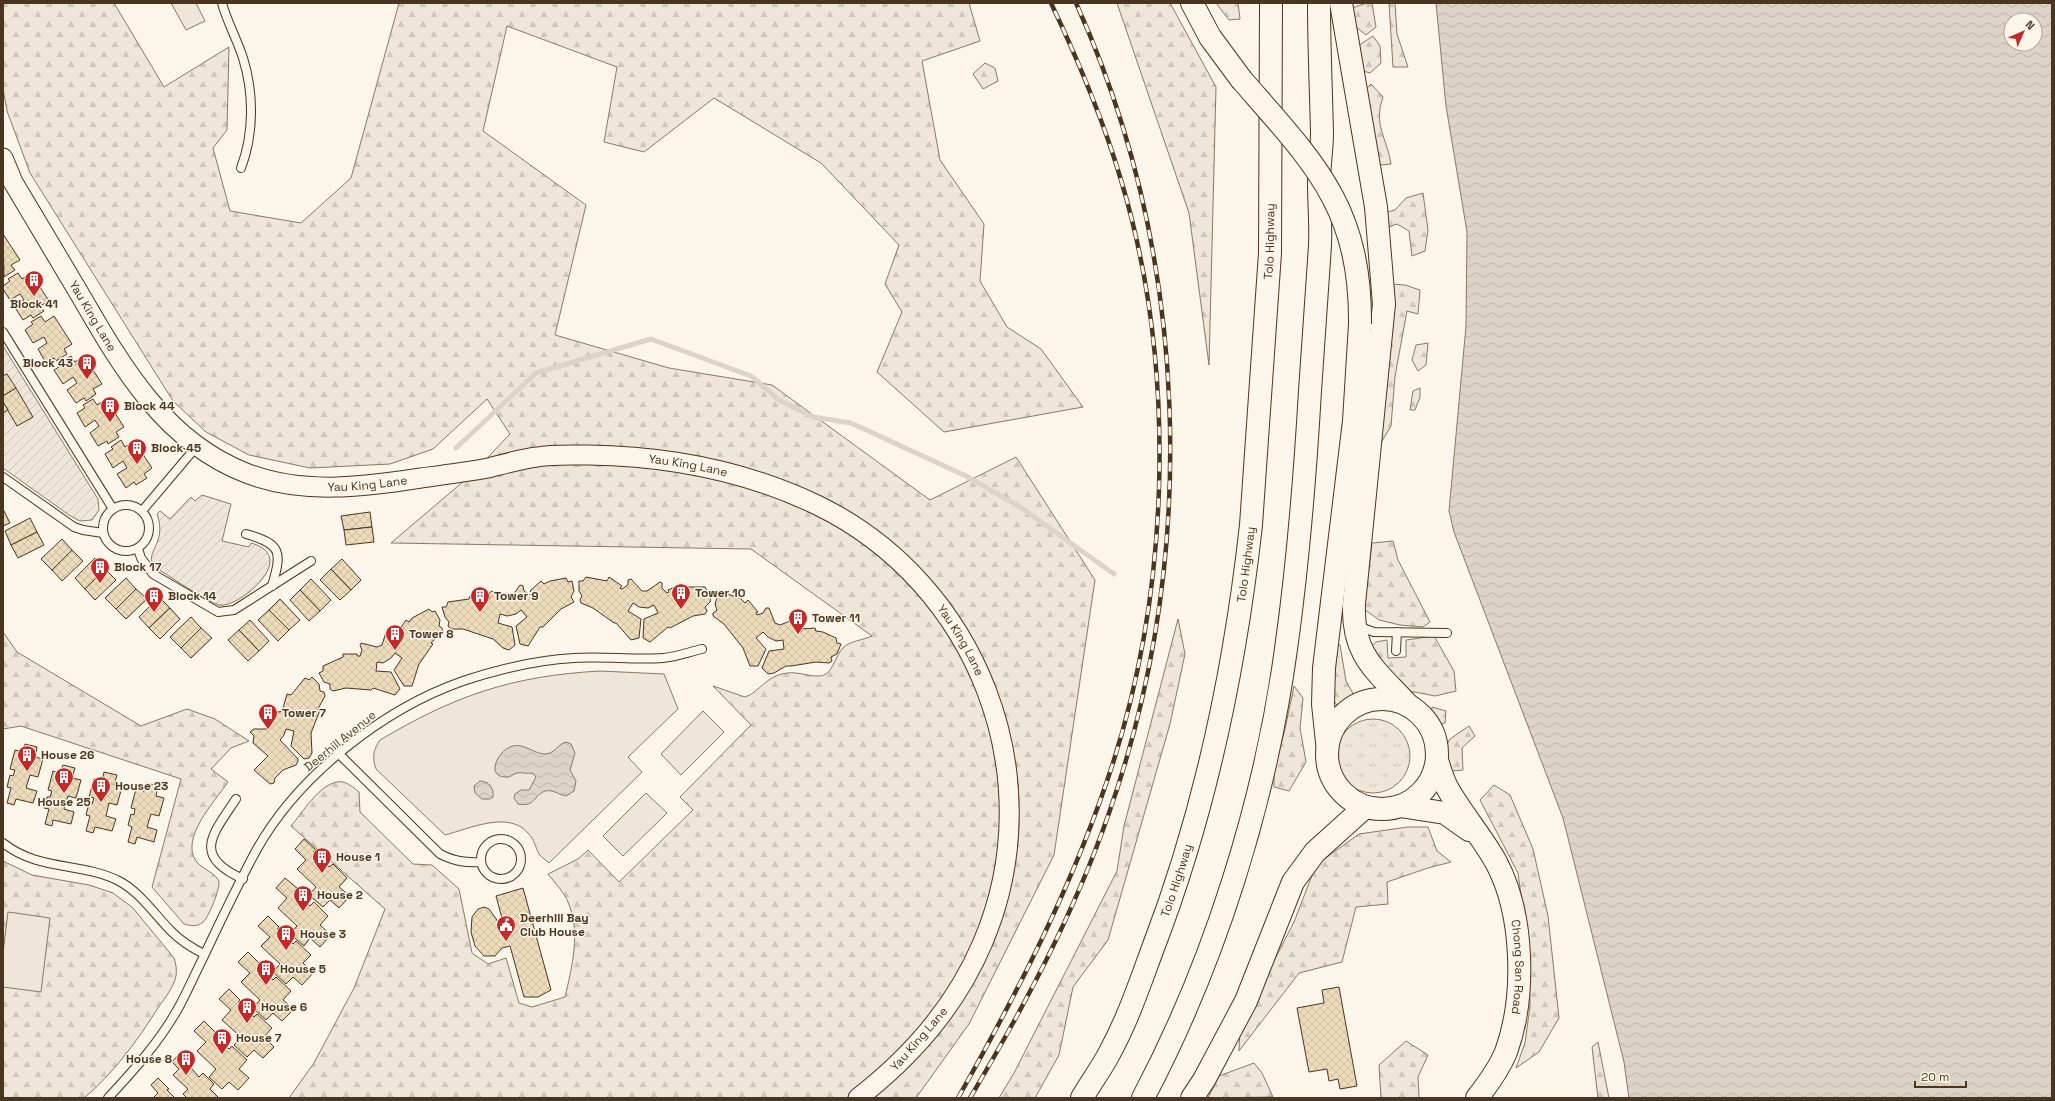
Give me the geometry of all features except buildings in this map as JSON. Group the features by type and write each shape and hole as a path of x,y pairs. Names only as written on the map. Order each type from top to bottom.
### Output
{"main road":[{"path":"1192,3 1217,48 1305,153 1322,176 1337,202 1351,240 1357,266 1360,292 1360,324 1354,421 1324,668 1323,704 1327,742"},
{"name":"Tolo Highway","path":"1082,1098 1110,1052 1130,1009 1162,925 1203,792 1232,659 1246,570 1252,517 1270,253 1271,3"},
{"path":"1143,1098 1178,1026 1206,960 1230,888 1248,828 1270,739 1286,650 1300,517 1320,242 1319,180 1322,135 1319,3"},
{"path":"1341,3 1376,207 1384,298 1353,624 1355,636 1370,664 1408,705"},
{"name":"Chong San Road","path":"1437,760 1431,780 1414,799 1400,806 1387,809 1365,807 1345,795 1334,782 1327,766 1327,742 1331,729 1341,716 1351,707 1365,701 1388,699 1408,705 1419,713 1427,722 1435,740 1437,760 1448,790 1496,863 1509,896 1516,933 1519,983 1516,1013 1506,1052 1497,1069 1477,1098"},
{"name":"Chong San Road","path":"1400,806 1445,813 1477,835"},
{"path":"1192,1098 1204,1080 1246,1001 1293,882 1315,852 1365,807"}],"street":[{"name":"Yau King Lane","path":"3,158 13,182 121,362 156,410 175,429 197,446 221,461 247,474 274,482 309,487 352,487 484,469 539,457 608,455 656,459 696,465 742,476 817,505 853,524 889,551 910,571 936,600 959,633 980,672 994,711 1004,749 1009,785 1010,815 1007,850 1002,881 992,918 974,962 963,983 932,1027 894,1068 858,1098"}],"lane":[{"path":"222,3 243,60 250,90 251,120 246,152 241,168"},
{"path":"3,332 113,509"},
{"path":"142,511 197,446"},
{"path":"3,477 74,527 103,533"},
{"path":"129,505 142,511 149,524 150,531 148,538 138,549 124,552 117,550 106,540 103,533 105,519 113,509 129,505"},
{"path":"246,534 268,541 278,554 279,562 272,586"},
{"path":"138,549 141,558 152,574 218,612 234,610 311,560"},
{"path":"1353,624 1370,631 1447,634"},
{"path":"1396,651 1397,632"},
{"name":"Deerhill Avenue","path":"108,1098 146,1056 180,1006 204,954 258,848 286,808 313,776 339,754 385,720 413,704 462,682 508,668 571,658 607,656 663,658 702,649"},
{"path":"339,754 440,854 453,861 482,862"},
{"path":"236,799 213,834 211,843 212,853 218,865 243,879"},
{"path":"502,839 515,844 521,856 519,870 508,878 494,878 488,875 482,862 484,849 495,840 502,839"},
{"path":"3,843 22,856 36,861 92,871 120,881 143,899 177,937 204,954"}],"green space":[{"path":"3,3 114,3 164,87 229,47 227,130 213,148 230,211 301,223 351,178 399,3 969,3 980,41 922,61 940,160 984,224 980,281 1007,327 1041,349 1083,407 944,432 877,372 902,312 885,284 899,245 821,163 714,98 644,152 604,142 617,67 507,26 483,131 586,205 555,335 669,368 772,385 930,500 1016,457 1095,580 1054,855 969,1024 916,1098 289,1098 314,1063 354,988 385,909 291,826 311,800 324,788 330,784 340,782 346,783 354,788 359,792 360,812 413,864 432,865 459,889 472,953 488,964 506,958 519,1003 532,1007 565,997 574,950 575,937 572,913 562,891 548,874 578,859 588,850 619,882 693,810 680,797 751,725 713,686 745,697 755,692 773,677 779,675 797,673 823,676 829,671 841,651 846,646 853,642 872,636 751,549 391,543 471,475 510,434 487,399 433,449 390,464 310,468 249,455 206,432 173,401 30,173 7,111 3,88"},
{"path":"171,3 196,3 205,21 186,30"},
{"path":"1117,3 1170,3 1216,87 1209,365 1189,213"},
{"path":"1216,3 1238,3 1240,19 1229,20"},
{"path":"1367,3 1372,3 1376,27 1366,35 1356,27 1352,8"},
{"path":"1389,3 1395,3 1397,34 1408,67 1393,67"},
{"path":"1373,36 1380,46 1381,63 1370,73 1360,70 1355,48"},
{"path":"985,63 995,68 998,81 983,89 973,74"},
{"path":"1371,84 1383,97 1379,116 1391,164 1380,165 1369,141 1365,90"},
{"path":"1423,193 1428,230 1425,251 1412,256 1409,231 1397,224 1381,230 1380,214 1395,210 1406,198"},
{"path":"1390,284 1405,285 1420,290 1418,314 1407,311 1395,376 1391,426 1376,451 1369,313 1370,294"},
{"path":"1428,343 1426,365 1418,371 1412,360 1416,345"},
{"path":"3,346 98,499 99,510 92,520 80,521 69,515 3,468"},
{"path":"1420,388 1420,397 1415,410 1410,410 1413,391"},
{"path":"202,495 231,504 222,541 249,547 251,543 265,550 270,559 268,570 261,581 251,591 228,604 219,605 198,595 161,571 156,567 152,560 160,533 157,514 160,511 170,519 191,497 195,501"},
{"path":"1393,541 1398,560 1430,622 1423,627 1400,625 1379,620 1364,609 1372,543"},
{"path":"1178,619 1185,654 1170,724 1108,940 1073,987 1059,1055 1035,1098 999,1098 1014,1073 1117,871 1124,826"},
{"path":"3,632 17,652 141,726 187,709 215,719 249,741 231,748 211,769 228,782 201,820 192,842 192,852 196,861 214,875 219,881 218,890 211,909 201,924 194,926 184,924 152,887 181,779 21,726 3,729"},
{"path":"1434,636 1454,671 1456,691 1435,696 1404,690 1370,648 1376,642 1387,640 1388,658 1406,657 1406,640"},
{"path":"1337,644 1340,645 1346,681 1355,697 1339,707 1331,698"},
{"path":"600,671 664,674 678,709 628,757 642,772 549,863 541,857 534,841 528,833 520,826 510,823 488,823 445,835 376,769 374,754 380,740 434,711 486,690 512,683 568,674"},
{"path":"1294,686 1303,698 1300,728 1306,762 1289,791 1274,787 1274,771"},
{"path":"1432,707 1446,711 1445,723 1438,725 1431,715"},
{"path":"703,711 724,732 681,775 661,754"},
{"path":"1366,719 1380,719 1394,725 1404,735 1410,749 1408,770 1404,777 1394,787 1380,793 1366,793 1352,787 1342,777 1336,763 1336,749 1342,735 1352,725"},
{"path":"1469,726 1475,736 1462,748 1463,770 1452,771 1443,751 1450,739"},
{"path":"1494,785 1510,795 1533,849 1548,916 1559,1018 1539,1052 1516,1068 1525,1043 1530,1006 1529,954 1518,873 1480,800"},
{"path":"646,793 667,813 623,856 603,836"},
{"path":"1408,827 1428,827 1437,851 1451,862 1387,882 1388,904 1356,907 1342,962 1299,973 1239,1051 1240,1027 1294,922 1316,865 1359,834"},
{"path":"3,861 32,875 89,885 113,893 133,908 174,958 176,976 168,993 124,1056 105,1078 84,1098 3,1098"},
{"path":"8,912 50,918 41,992 3,987 3,953"},
{"path":"1406,1041 1428,1055 1418,1077 1419,1098 1381,1098 1379,1065"},
{"path":"1598,1042 1609,1098 1598,1098 1592,1047"},
{"path":"1254,1063 1262,1073 1273,1097 1208,1098 1219,1076"}],"water":[{"path":"1436,3 2052,3 2052,1098 1629,1098 1624,1062 1563,818 1454,532 1449,511 1466,326 1467,232 1446,106"},
{"path":"566,742 571,744 575,753 570,770 576,781 574,791 566,796 551,791 545,791 531,803 524,805 518,804 514,798 515,794 521,790 529,790 536,777 532,773 517,773 507,777 499,776 495,769 501,754 513,746 522,746 536,752 546,754 552,752"},
{"path":"480,781 486,782 492,788 493,797 490,799 482,799 475,793 474,786"}],"waterway":[{"path":"456,448 536,373 651,339 751,376 779,400 813,417 851,423 966,476 1020,507 1114,574"}],"railway":[{"path":"958,1098 1024,976 1063,892 1098,807 1113,763 1132,693 1146,621 1156,547 1159,472 1158,397 1151,323 1139,250 1121,180 1098,112 1071,46 1051,3"},
{"path":"970,1098 1010,1029 1047,959 1080,887 1109,813 1138,714 1158,612 1169,509 1169,405 1161,301 1142,199 1114,99 1076,3"}],"place":[{"name":"Block 41","path":"34,297"},
{"name":"Block 43","path":"87,380"},
{"name":"Block 44","path":"110,423"},
{"name":"Block 45","path":"137,465"},
{"name":"Block 17","path":"100,584"},
{"name":"Tower 10","path":"681,610"},
{"name":"Block 14","path":"154,613"},
{"name":"Tower 9","path":"480,613"},
{"name":"Tower 11","path":"798,635"},
{"name":"Tower 8","path":"395,651"},
{"name":"Tower 7","path":"268,730"},
{"name":"House 26","path":"27,772"},
{"name":"House 25","path":"64,794"},
{"name":"House 23","path":"101,803"},
{"name":"House 1","path":"322,874"},
{"name":"House 2","path":"303,912"},
{"name":"Deerhill Bay Club House","path":"506,942"},
{"name":"House 3","path":"286,951"},
{"name":"House 5","path":"266,986"},
{"name":"House 6","path":"247,1024"},
{"name":"House 7","path":"222,1055"},
{"name":"House 8","path":"186,1076"}]}
